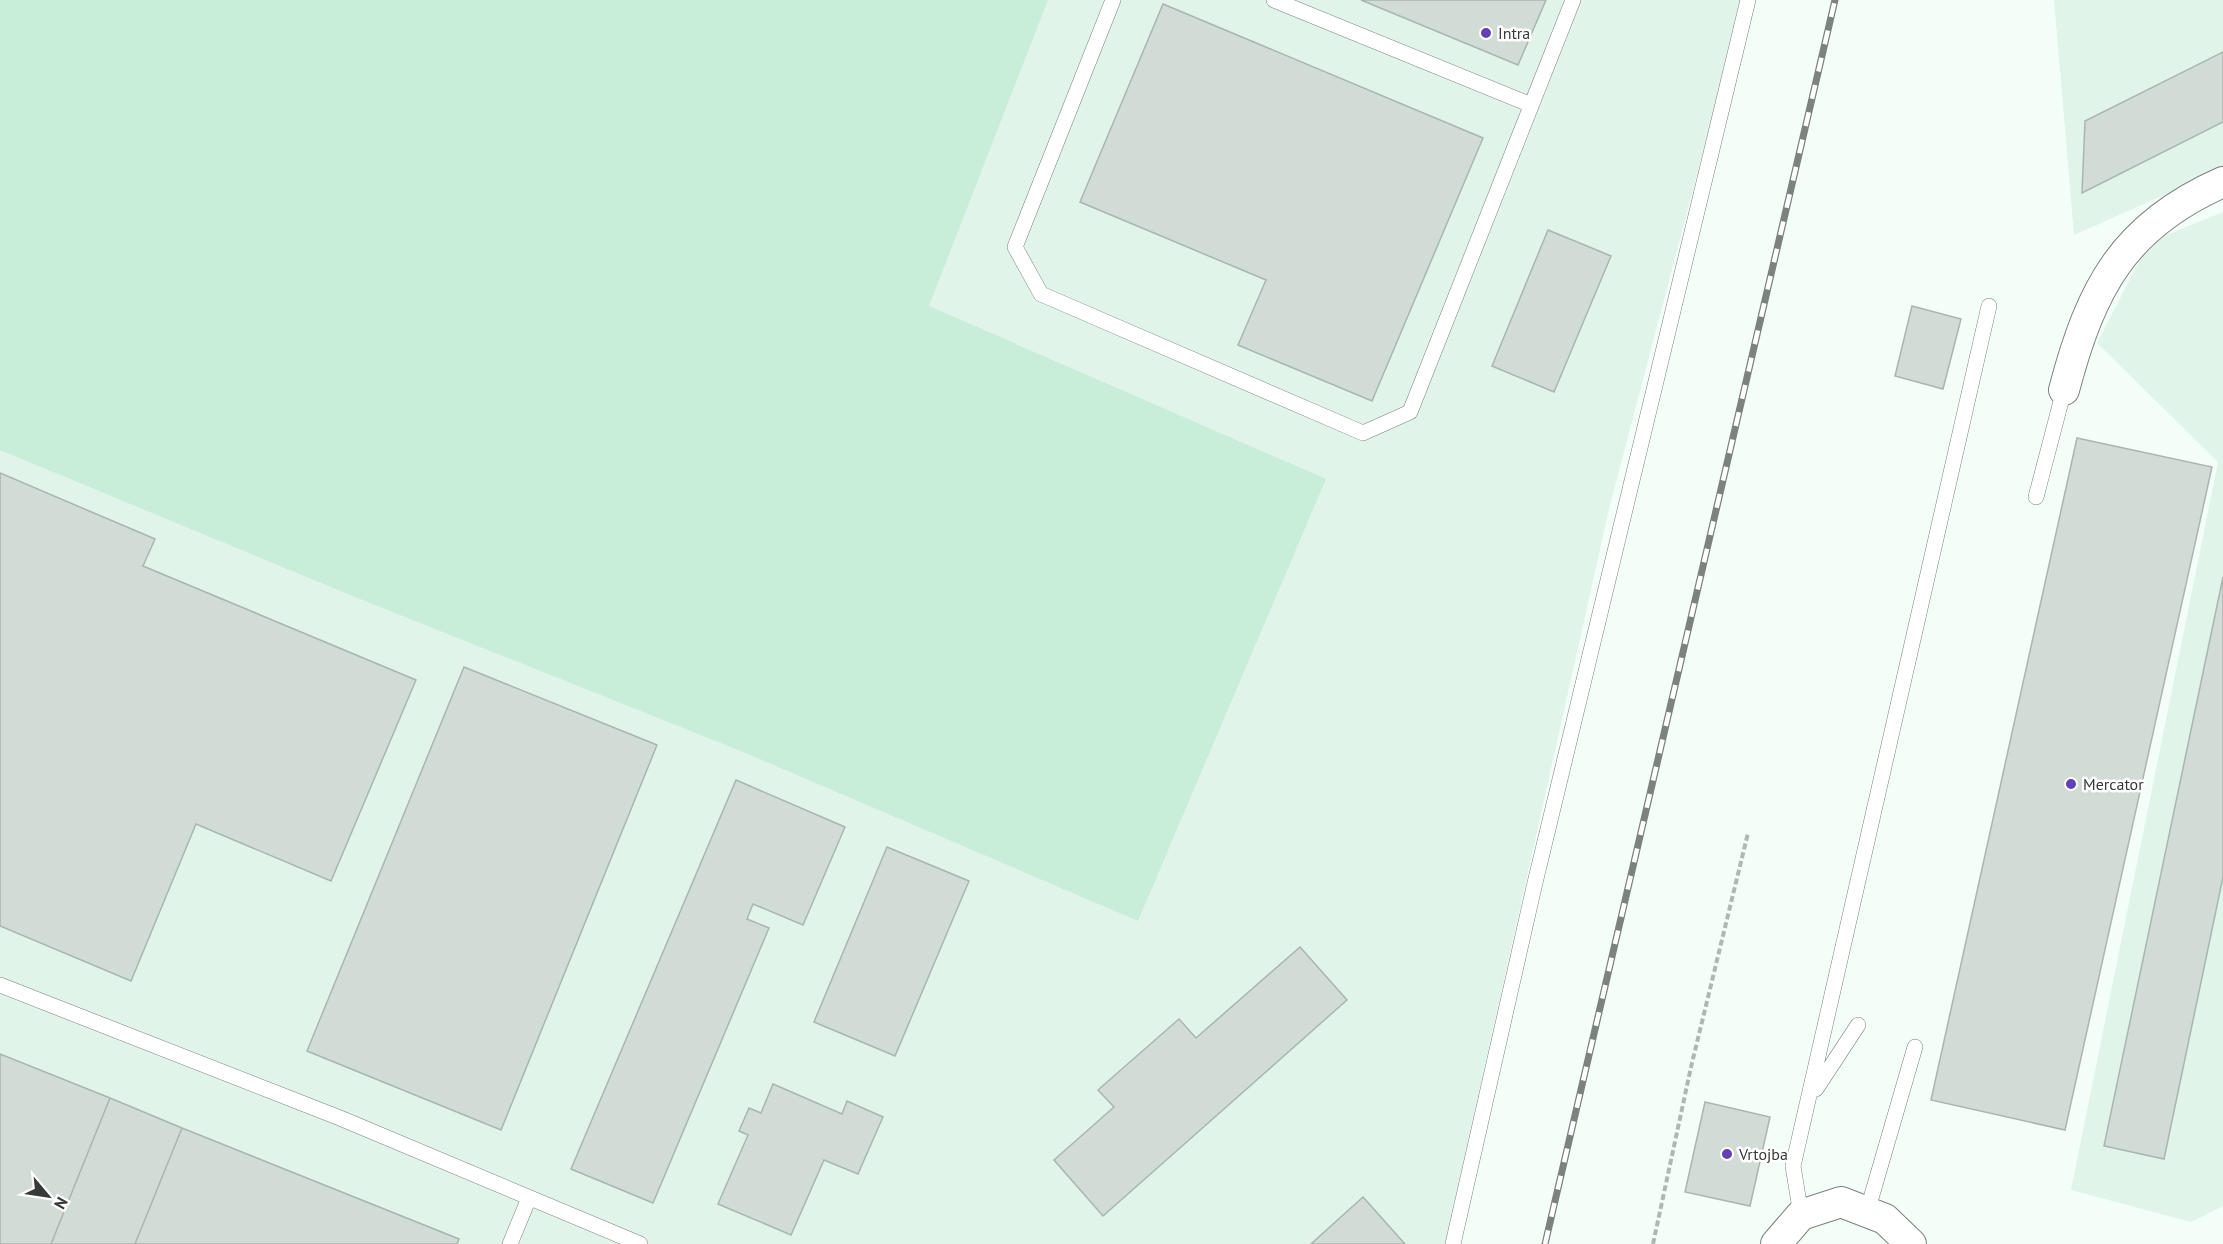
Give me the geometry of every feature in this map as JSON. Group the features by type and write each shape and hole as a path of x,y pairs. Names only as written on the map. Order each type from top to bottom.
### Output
{"street":[{"path":"2064,390 2076,346 2097,297 2127,247 2162,216 2200,192 2223,182"},
{"path":"1776,1244 1801,1215 1841,1202 1885,1219 1911,1244"}],"lane":[{"path":"1113,0 1015,247 1041,294 1363,433 1410,412 1573,0"},
{"path":"1274,0 1531,105"},
{"path":"1453,1244 1534,887 1748,0"},
{"path":"1801,1215 1793,1166 1811,1096 1989,306"},
{"path":"2036,497 2064,390"},
{"path":"0,985 340,1118 640,1244"},
{"path":"1811,1096 1858,1024"},
{"path":"1867,1212 1915,1047"},
{"path":"510,1244 529,1198"}],"path":[{"path":"1653,1244 1691,1067 1748,833"}],"shaded area":[{"path":"0,0 1743,0 1609,509 1445,1244 0,1244"},
{"path":"2054,0 2223,0 2223,169 2074,235"},
{"path":"2223,212 2223,1206 2191,1222 2071,1190 2218,462 2097,343 2149,242"}],"green space":[{"path":"0,0 1048,0 929,306 1326,479 1138,921 748,754 350,595 0,450"}],"building":[{"name":"Intra","path":"1361,0 1546,0 1518,65"},
{"path":"1163,4 1483,138 1372,401 1238,345 1266,280 1080,202"},
{"path":"2223,52 2223,122 2082,193 2085,121"},
{"path":"1548,230 1611,256 1554,392 1492,366"},
{"path":"1912,306 1961,319 1943,389 1895,376"},
{"name":"Mercator","path":"2077,438 2212,467 2065,1130 1931,1100"},
{"path":"0,473 155,539 143,566 416,680 331,881 196,824 131,981 0,926"},
{"path":"2223,577 2223,877 2164,1159 2104,1146"},
{"path":"464,667 657,745 501,1130 307,1051"},
{"path":"736,780 845,827 803,925 753,904 747,919 769,928 653,1203 571,1169"},
{"path":"887,847 969,881 895,1056 814,1022"},
{"path":"1300,947 1347,1000 1103,1216 1054,1160 1114,1107 1098,1090 1179,1019 1196,1038"},
{"path":"0,1054 110,1098 51,1244 0,1244"},
{"path":"773,1084 842,1114 847,1101 883,1117 858,1174 824,1160 791,1235 718,1204 748,1135 739,1131 749,1108 761,1113"},
{"path":"110,1098 182,1128 135,1244 51,1244"},
{"name":"Vrtojba","path":"1705,1102 1770,1117 1750,1206 1685,1192"},
{"path":"182,1128 459,1239 457,1244 135,1244"},
{"path":"1363,1197 1405,1244 1311,1244"}],"railway":[{"path":"1545,1244 1835,0"}],"place":[{"name":"Intra","path":"1486,33"},
{"name":"Mercator","path":"2071,784"},
{"name":"Vrtojba","path":"1727,1154"}]}
